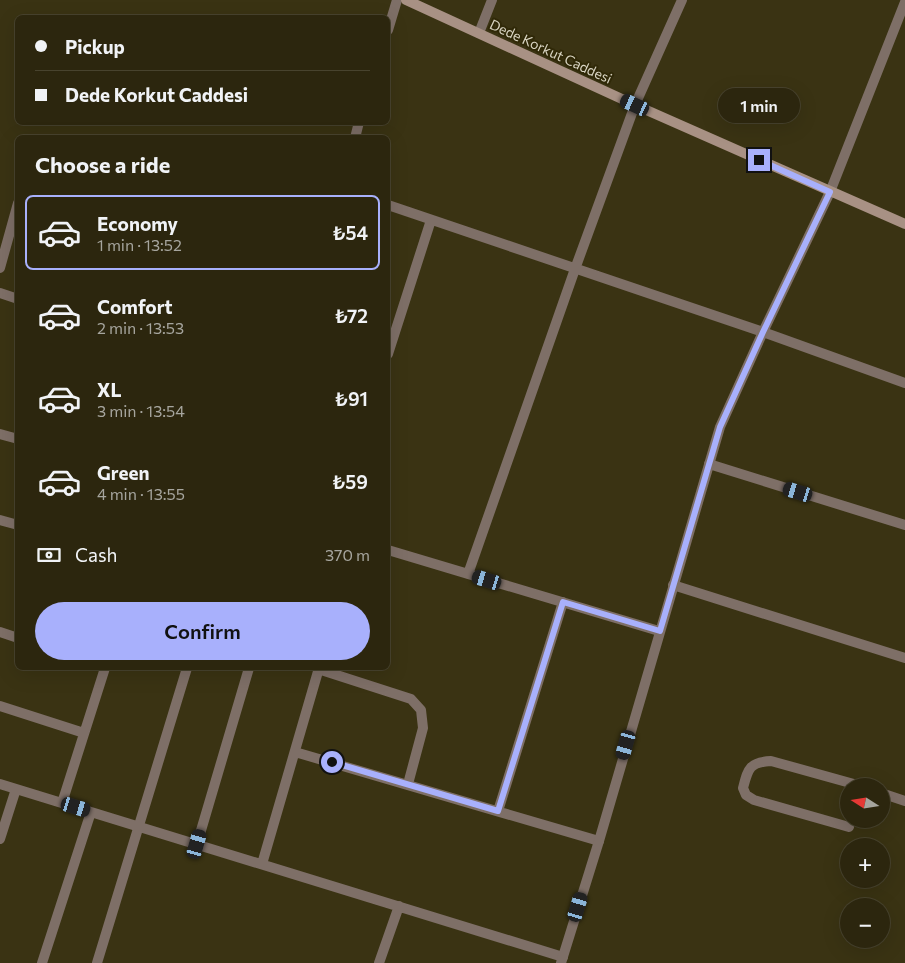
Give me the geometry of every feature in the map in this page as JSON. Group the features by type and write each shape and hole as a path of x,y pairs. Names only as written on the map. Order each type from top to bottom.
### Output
{"main road":[{"name":"Dede Korkut Caddesi","path":"406,0 635,105 905,224"}],"street":[{"path":"390,23 397,0"},
{"path":"479,33 492,0"},
{"path":"468,574 635,105 682,0"},
{"path":"0,784 399,906 562,960 599,841 720,427 830,192 905,2"},
{"path":"390,206 575,270 763,332 905,383"},
{"path":"0,268 15,214"},
{"path":"390,348 432,220"},
{"path":"0,293 15,298"},
{"path":"0,434 15,438"},
{"path":"709,464 905,524"},
{"path":"0,520 15,523"},
{"path":"390,551 660,631"},
{"path":"674,585 905,658"},
{"path":"498,811 563,602"},
{"path":"0,632 15,637"},
{"path":"62,803 104,670"},
{"path":"97,963 186,670"},
{"path":"197,844 248,670"},
{"path":"262,864 318,670"},
{"path":"325,670 411,699 421,710 423,728 408,784"},
{"path":"0,706 84,733"},
{"path":"295,752 599,841"},
{"path":"840,780 771,761 758,762 748,769 743,788 746,794 754,800 840,824"},
{"path":"0,839 16,789"},
{"path":"890,796 905,801"},
{"path":"42,963 90,812"},
{"path":"379,963 399,906"}],"route":[{"path":"332,762 498,811 563,602 660,631 720,427 830,192 759,160"}]}
